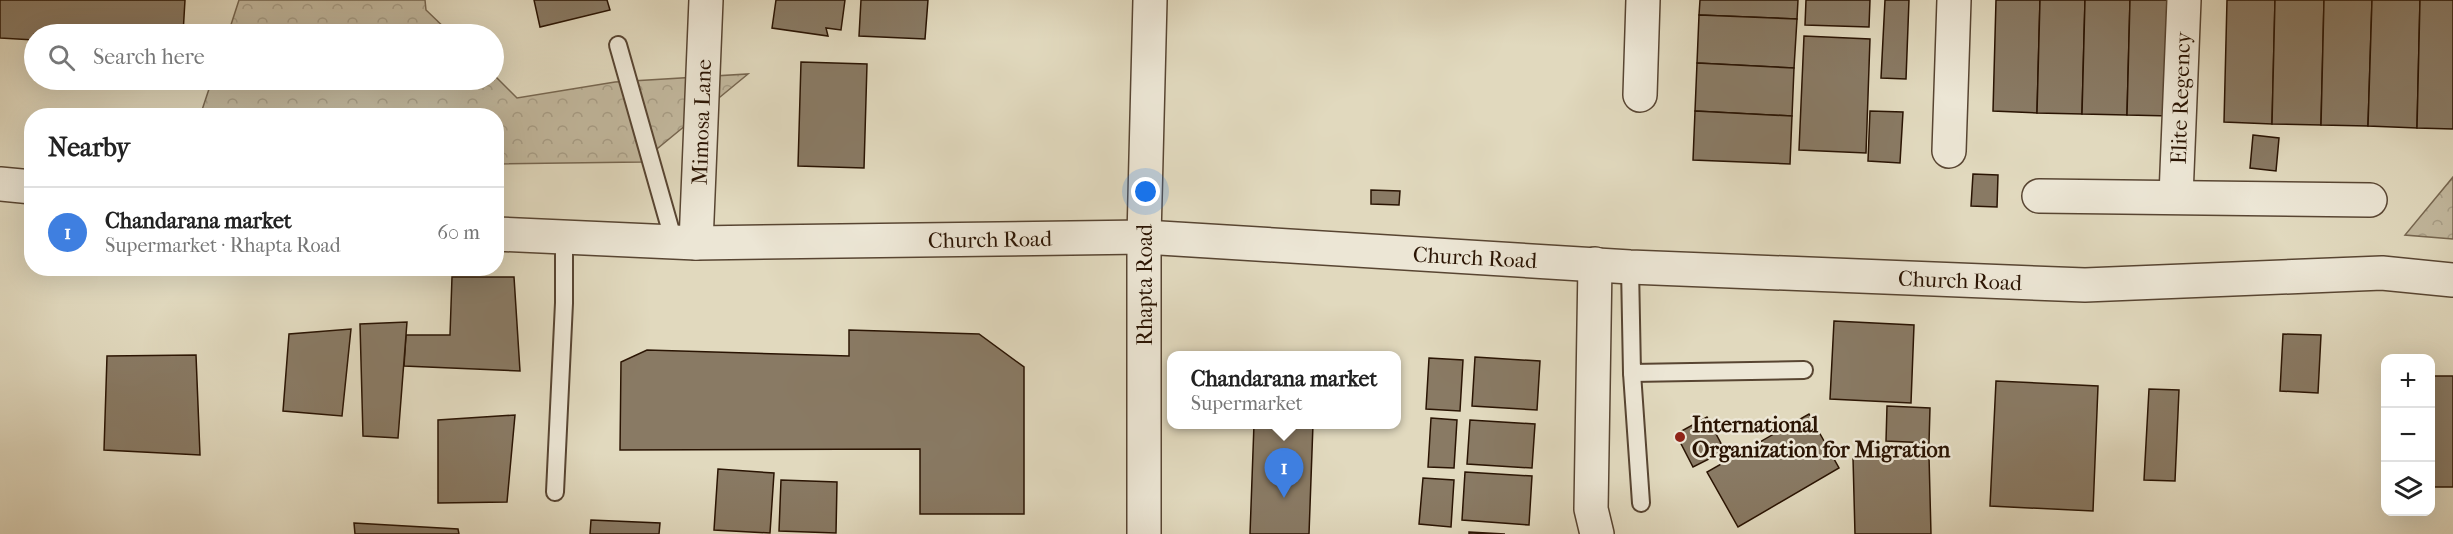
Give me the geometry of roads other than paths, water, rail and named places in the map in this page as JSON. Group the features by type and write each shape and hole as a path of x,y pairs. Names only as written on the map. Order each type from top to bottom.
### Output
{"street":[{"name":"Mimosa Lane","path":"685,243 706,0"},
{"name":"Rhapta Road","path":"1144,534 1144,237 1150,0"},
{"path":"1641,95 1643,0"},
{"path":"1949,151 1954,0"},
{"name":"Elite Regency","path":"2176,196 2184,0"},
{"path":"0,184 24,187"},
{"name":"Elite Regency","path":"2039,196 2370,200"},
{"name":"Church Road","path":"504,234 685,243 1144,237 1630,267 2085,285 2382,273 2453,280"},
{"path":"1595,264 1591,509 1597,534"}],"lane":[{"path":"618,45 685,243"},
{"path":"555,492 564,303 564,237"},
{"path":"1630,267 1632,373 1641,503"},
{"path":"1632,373 1804,370"}],"place":[{"name":"International Organization for Migration","path":"1680,437"},
{"name":"Chandarana market","path":"1284,498"}]}
